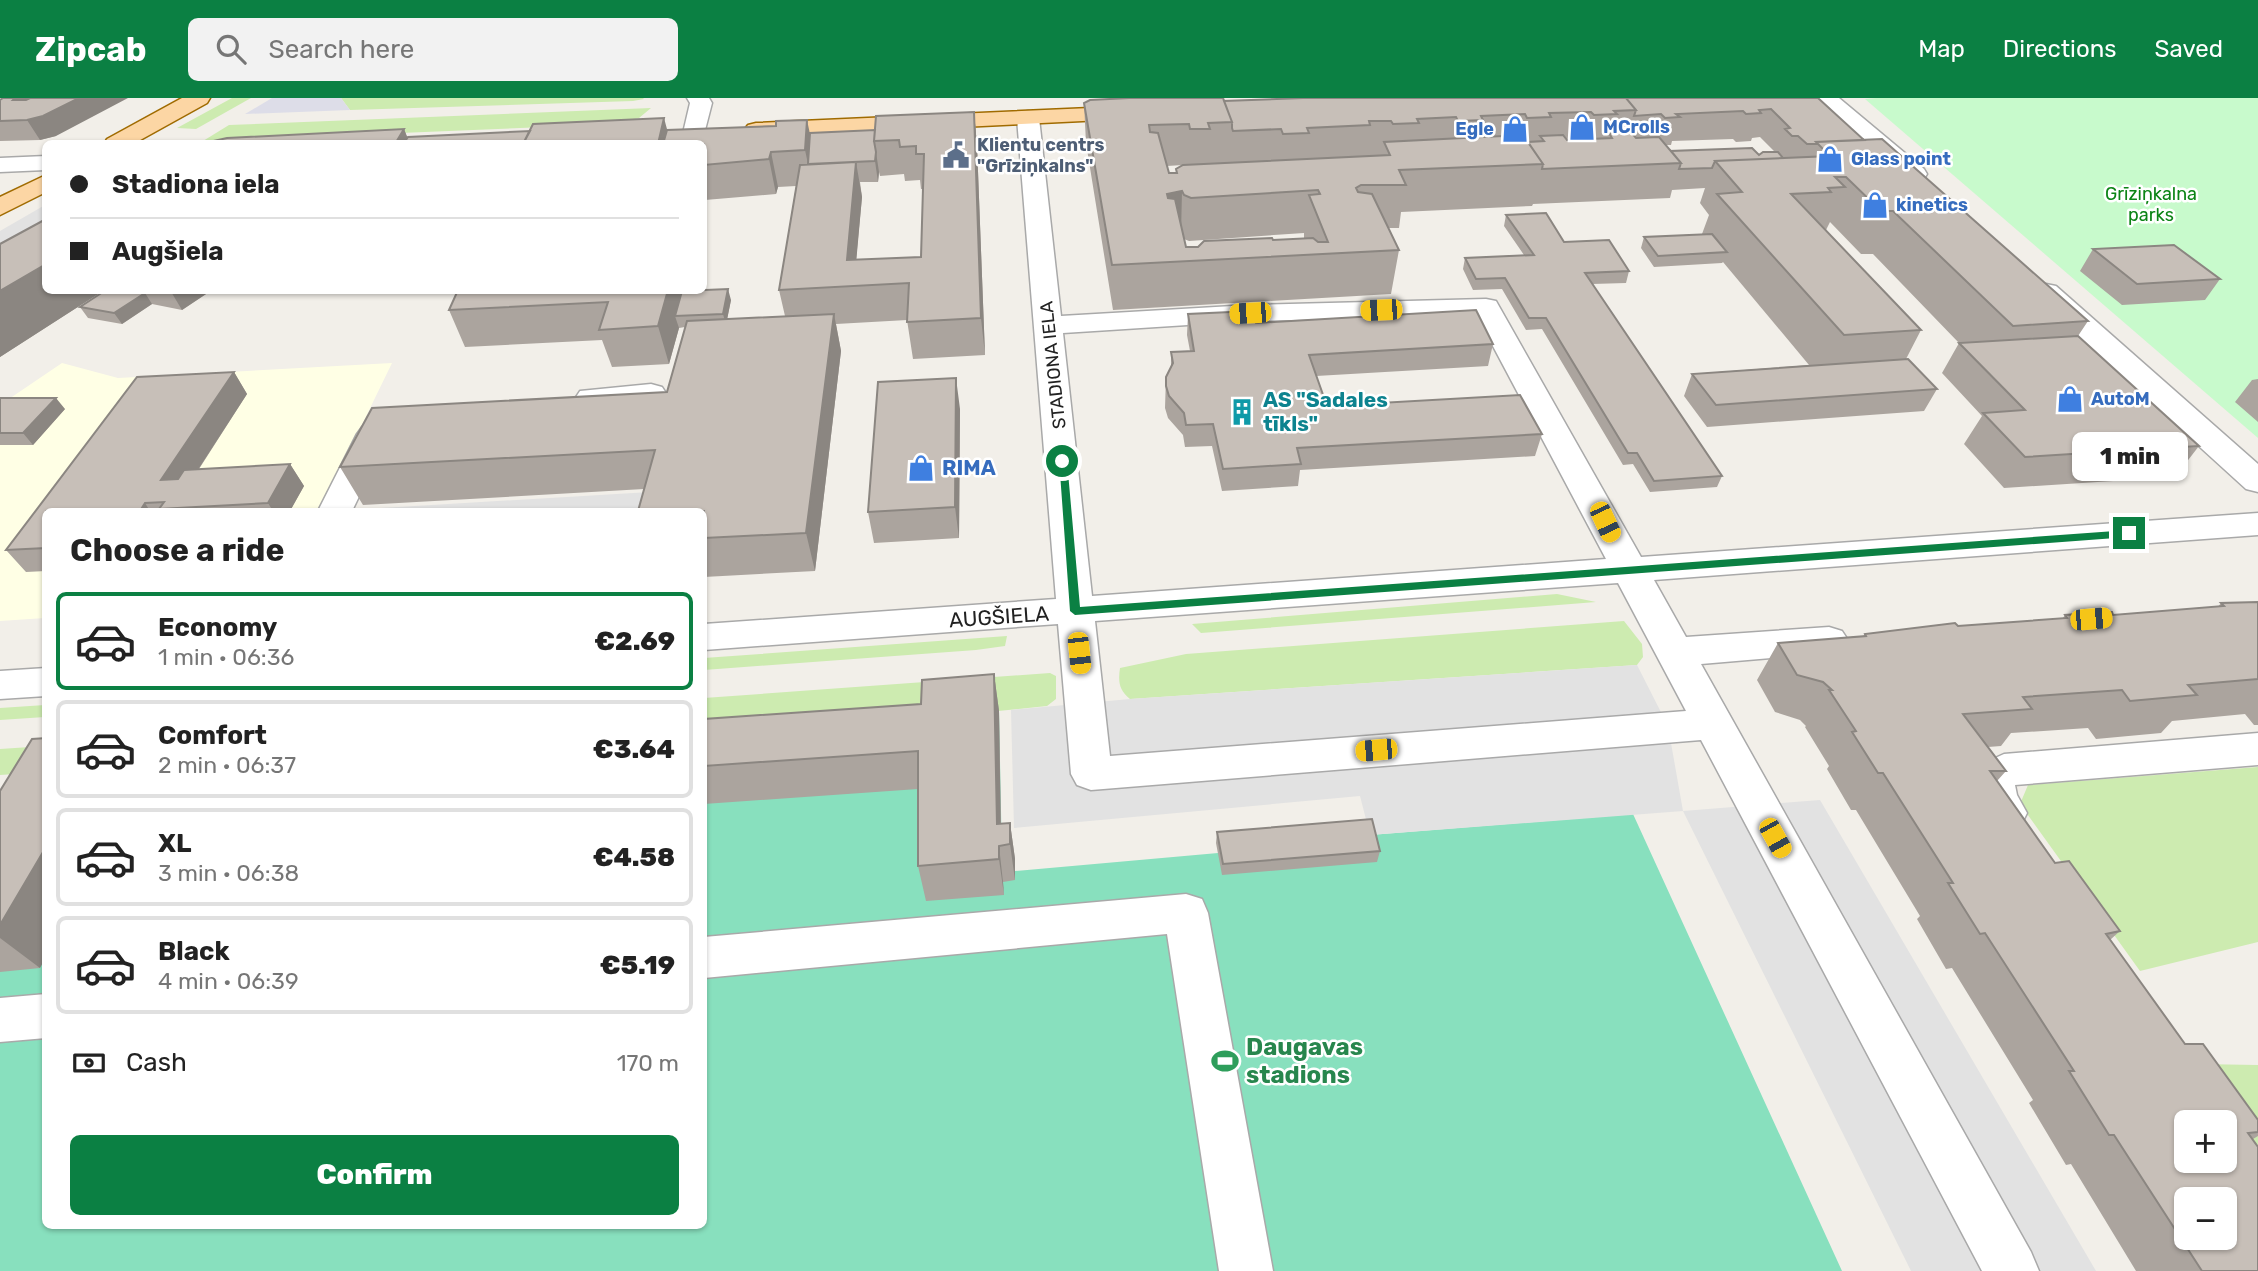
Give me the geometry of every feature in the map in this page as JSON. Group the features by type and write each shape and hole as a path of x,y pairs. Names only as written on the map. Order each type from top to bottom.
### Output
{"main road":[{"path":"122,140 199,98"},
{"path":"668,134 1161,112"},
{"path":"0,207 42,184"}],"street":[{"path":"695,133 701,103 698,98"},
{"path":"1826,98 1932,190"},
{"name":"STADIONA IELA","path":"1028,118 1091,774 1713,724"},
{"path":"0,166 42,163"},
{"path":"2029,277 2258,481"},
{"path":"1049,325 1250,313 1486,307 2012,1271"},
{"path":"558,400 651,393"},
{"path":"336,508 384,413 397,412"},
{"name":"AUGŠIELA","path":"707,637 2258,524"},
{"path":"1674,652 1868,637"},
{"path":"0,685 42,682"},
{"path":"2028,844 1996,798 1993,785 1997,775 2004,771 2258,749"},
{"path":"707,958 1186,913 1246,1271"},
{"path":"0,1020 42,1016"}],"shaded area":[{"path":"272,98 341,98 350,110 245,114"},
{"path":"42,207 42,280 0,275 0,231"},
{"path":"62,363 118,378 392,363 321,508 42,508 42,618 0,621 0,405"},
{"path":"650,492 647,508 382,508"},
{"path":"1637,665 1668,726 1683,811 1370,835 1360,796 1014,828 1011,710 1130,699"},
{"path":"1820,800 2096,1271 1911,1271 1683,811"}],"green space":[{"path":"232,98 251,98 196,129 177,128"},
{"path":"341,98 643,98 644,99 350,110"},
{"name":"Grīziņkalna parks","path":"1876,98 2258,98 2258,438 1865,99"},
{"path":"651,108 639,118 618,124 205,140 229,125"},
{"path":"1557,594 1596,602 1201,633 1192,624"},
{"path":"1624,621 1642,644 1643,657 1637,665 1130,699 1121,689 1119,682 1120,668 1186,654"},
{"path":"1007,636 1005,646 976,650 707,670 707,658"},
{"path":"1050,673 1056,676 1056,699 1047,706 929,718 707,756 707,698"},
{"path":"42,705 42,717 0,720 0,708"},
{"name":"Daugavas stadions","path":"999,711 1002,860 1015,871 1218,853 1370,835 1633,814 1842,1271 0,1271 0,897 42,824 42,1229 707,1229 707,756 929,718"},
{"path":"42,746 42,772 0,775 0,749"},
{"path":"2258,767 2258,942 2140,971 2020,804 2028,785"},
{"path":"2198,1064 2258,1065 2258,1147 2237,1118 2237,1110 2231,1110"}],"building":[{"path":"79,98 43,116 27,120 0,121 0,100"},
{"path":"1223,98 1232,122 1208,123 1210,129 1190,129 1189,124 1149,125 1150,132 1158,133 1169,173 1177,173 1176,169 1183,165 1390,155 1384,142 1523,135 1543,164 1399,170 1406,185 1361,185 1356,188 1358,192 1372,194 1399,250 1112,265 1084,103 1090,100","holes":["1318,190 1320,194 1309,195 1328,242 1318,242 1313,238 1272,238 1204,241 1198,247 1186,247 1175,199 1168,198 1167,194 1182,191 1191,198"]},
{"path":"1303,98 1626,98 1636,110 1594,115 1591,112 1549,113 1551,117 1527,118 1525,114 1481,116 1483,120 1458,121 1456,117 1417,119 1419,123 1369,121 1370,125 1307,128 1309,133 1283,134 1281,129 1233,131 1224,101"},
{"path":"1626,98 1818,98 1864,140 1807,144 1798,136 1792,136 1785,129 1790,128 1771,109 1746,114 1743,111 1676,114 1680,117 1665,118 1661,114 1634,116 1636,110"},
{"path":"974,112 981,318 907,322 909,283 779,290 800,165 856,162 847,260 921,257 924,154 916,154 916,146 900,147 899,140 874,141 876,116"},
{"path":"664,118 659,140 525,140 533,124"},
{"path":"807,120 805,150 771,152 769,159 707,165 707,140 664,140 667,130 776,126 776,121"},
{"path":"404,129 397,140 218,140"},
{"path":"875,130 875,161 808,164 810,133"},
{"path":"530,131 525,140 406,140 408,137"},
{"path":"1631,132 1636,138 1659,137 1681,163 1542,169 1543,164 1528,142 1544,141 1540,136 1563,135 1567,140 1612,138 1609,133"},
{"path":"1882,139 2088,321 2013,326 1893,211 1881,211 1846,177 1835,177 1845,187 1828,188 1831,192 1791,194 1921,330 1844,335 1717,194 1742,192 1715,161 1830,156 1816,142"},
{"path":"1752,148 1759,155 1763,152 1778,152 1783,158 1715,161 1712,168 1679,169 1681,163 1671,151"},
{"path":"1546,213 1564,242 1609,240 1629,271 1585,273 1722,476 1654,481 1637,453 1628,453 1546,318 1529,318 1505,278 1476,279 1465,258 1534,255 1506,215"},
{"path":"42,221 42,266 0,291 0,244"},
{"path":"1712,234 1727,252 1658,256 1644,237"},
{"path":"2174,245 2220,279 2137,284 2093,249"},
{"path":"728,289 723,314 675,316 681,294 707,294 707,290"},
{"path":"100,294 143,294 114,313 80,307"},
{"path":"456,294 667,294 658,326 599,330 608,302 449,310"},
{"name":"AS \"Sadales tīkls\"","path":"1476,310 1493,344 1309,355 1327,406 1520,395 1542,434 1297,448 1301,464 1223,469 1213,424 1186,425 1184,413 1169,396 1166,386 1166,377 1173,363 1171,352 1194,351 1188,314 1252,311 1256,323"},
{"path":"834,314 806,533 707,538 707,508 639,508 655,450 340,467 372,408 667,392 687,321"},
{"path":"2078,336 2199,446 2025,457 1983,413 2025,410 1959,343"},
{"path":"1908,359 1937,389 1716,405 1692,374"},
{"path":"234,372 161,480 178,479 184,470 290,464 268,503 160,508 164,502 145,503 142,508 42,508 42,548 6,550 137,377"},
{"path":"956,378 955,507 868,512 878,382"},
{"path":"0,398 56,398 23,433 0,433"},
{"path":"2258,602 2258,679 2188,685 2197,695 2130,701 2122,690 2023,697 2032,709 1963,714 2006,771 1990,771 2055,863 2069,861 2120,931 2106,934 2185,1044 2203,1044 2258,1120 2258,1132 2248,1133 2258,1147 2258,1271 2202,1271 2188,1250 2237,1250 2237,1187 2174,1187 2174,1228 2114,1135 2109,1135 2069,1071 2074,1071 1985,933 1980,934 1948,883 1953,883 1883,773 1878,773 1852,732 1856,731 1829,690 1832,690 1823,682 1797,675 1778,643 1866,636 1865,634 1955,623 1958,626 2067,618 2065,615 2112,612 2113,615 2224,606 2221,603"},
{"path":"994,674 997,824 1010,823 1010,844 999,846 999,859 918,866 918,751 707,766 707,719 921,704 922,680"},
{"path":"42,738 42,854 0,925 0,791 32,739"},
{"path":"1372,819 1380,851 1223,864 1217,832"}],"place":[{"name":"MCrolls","path":"1582,127"},
{"name":"Egle","path":"1515,129"},
{"name":"Klientu centrs \"Grīziņkalns\"","path":"956,155"},
{"name":"Glass point","path":"1830,159"},
{"name":"kinetics","path":"1875,205"},
{"name":"AutoM","path":"2070,399"},
{"name":"AS \"Sadales tīkls\"","path":"1242,412"},
{"name":"RIMA","path":"921,468"},
{"name":"Daugavas stadions","path":"1225,1061"}],"route":[{"path":"1062,461 1075,611 2129,533"}]}
